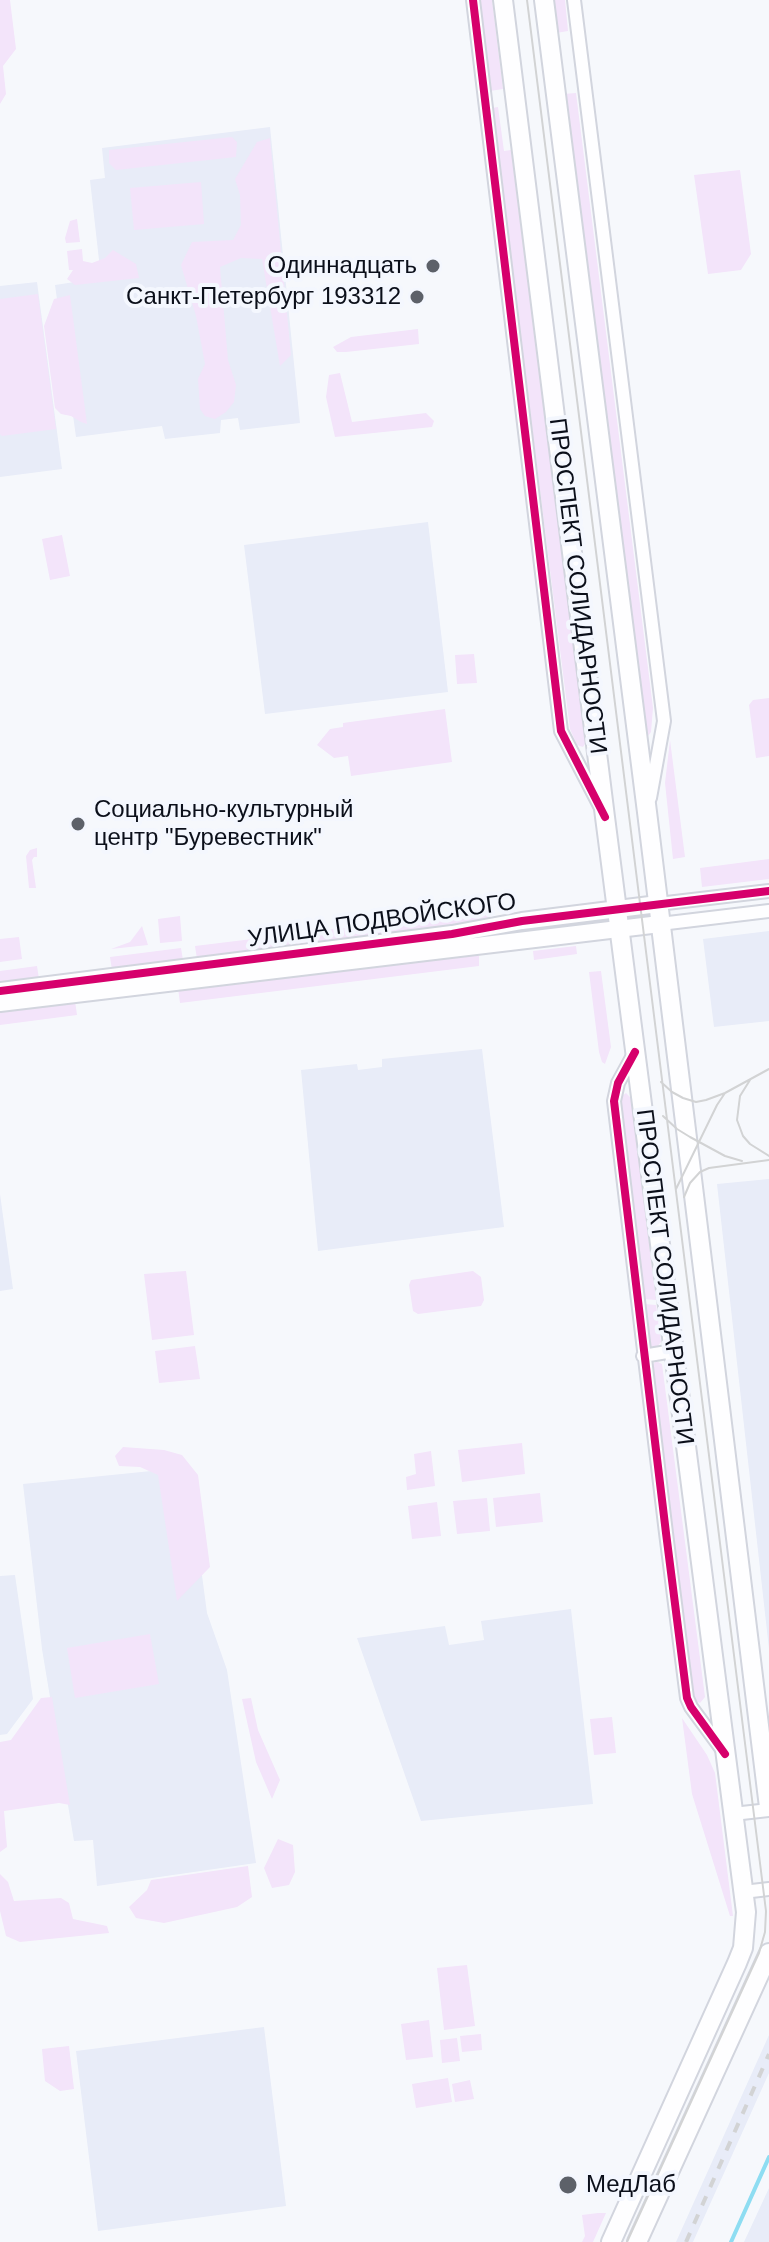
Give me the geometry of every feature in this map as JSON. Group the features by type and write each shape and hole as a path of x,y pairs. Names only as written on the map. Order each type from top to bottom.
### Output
{"main road":[{"name":"ПРОСПЕКТ СОЛИДАРНОСТИ","path":"503,0 746,1912 743,1948 611,2242"},
{"name":"ПРОСПЕКТ СОЛИДАРНОСТИ","path":"544,0 769,1808"},
{"path":"637,2242 769,1953"}],"street":[{"path":"473,0 561,731 605,817"},
{"path":"574,0 664,721 647,812"},
{"name":"УЛИЦА ПОДВОЙСКОГО","path":"0,1003 620,919 658,904 769,891"},
{"name":"УЛИЦА ПОДВОЙСКОГО","path":"0,991 452,934 522,921 620,919 660,924 769,911"},
{"path":"635,1052 618,1083 614,1101 643,1356 687,1698 725,1754"},
{"path":"643,1356 673,1351"},
{"path":"733,1814 769,1808"},
{"path":"743,1892 769,1889"}],"shaded area":[{"path":"0,0 10,0 16,49 3,66 6,94 0,104"},
{"path":"478,0 492,0 503,89 490,91"},
{"path":"552,0 565,0 568,31 556,33"},
{"path":"576,93 653,708 648,736 563,94"},
{"path":"498,107 504,151 511,150 586,742 583,747 577,745 570,729 492,108"},
{"path":"270,127 300,423 240,430 238,418 221,420 220,433 165,439 162,426 76,437 55,285 101,278 90,180 105,178 102,148"},
{"path":"232,137 237,142 236,157 116,170 109,163 109,150"},
{"path":"270,138 291,355 280,366 262,259 241,258 220,267 228,360 236,385 234,402 215,419 205,416 200,409 198,379 205,364 196,316 181,265 192,242 233,240 241,225 240,195 235,179 257,142"},
{"path":"740,170 751,254 741,270 708,274 694,175"},
{"path":"201,182 204,224 134,230 130,188"},
{"path":"77,219 80,242 66,243 70,221"},
{"path":"82,249 83,261 92,263 105,258 113,250 136,264 139,278 75,285 67,279 73,270 69,270 67,251"},
{"path":"37,282 62,469 0,477 0,286"},
{"path":"38,294 56,429 2,436 0,299"},
{"path":"70,295 87,424 61,414 55,408 44,326 54,299"},
{"path":"418,329 419,344 346,352 337,352 333,347 351,337"},
{"path":"340,373 352,422 426,413 434,421 432,427 335,437 326,397 329,375"},
{"path":"428,522 448,692 265,714 244,545"},
{"path":"62,535 70,576 50,580 42,539"},
{"path":"474,654 477,683 457,684 455,655"},
{"path":"769,698 769,756 756,758 749,705 753,700"},
{"path":"445,709 452,762 351,776 348,756 334,758 317,745 330,729 343,727 343,723"},
{"path":"670,740 685,857 673,859 665,783"},
{"path":"37,848 37,857 32,860 36,888 29,888 26,856 30,850"},
{"path":"769,859 769,879 702,887 700,868"},
{"path":"490,910 491,917 448,929 197,959 195,946"},
{"path":"180,916 182,941 160,943 158,919"},
{"path":"142,926 148,945 111,949 130,942"},
{"path":"769,931 769,1021 714,1027 703,939"},
{"path":"19,937 22,959 0,962 0,939"},
{"path":"576,946 577,954 534,960 533,951"},
{"path":"181,948 183,960 112,970 110,957"},
{"path":"454,954 479,956 479,966 180,1003 178,988"},
{"path":"37,966 39,979 0,983 0,971"},
{"path":"601,971 611,1047 605,1064 599,1052 589,972"},
{"path":"75,1001 77,1015 0,1025 0,1011"},
{"path":"482,1049 504,1227 318,1251 301,1070 357,1064 358,1070 382,1067 382,1059"},
{"path":"626,1093 631,1098 656,1300 643,1299 621,1119 622,1096"},
{"path":"769,1179 769,1649 717,1184"},
{"path":"0,1194 13,1289 0,1291"},
{"path":"186,1271 194,1335 152,1340 144,1274"},
{"path":"473,1271 481,1277 484,1300 481,1306 418,1314 413,1311 411,1280"},
{"path":"644,1304 656,1305 661,1342 656,1348 649,1343"},
{"path":"195,1346 200,1379 159,1383 155,1351"},
{"path":"656,1361 662,1364 705,1697 700,1703 693,1698 652,1366"},
{"path":"522,1443 525,1474 462,1482 458,1450"},
{"path":"123,1447 164,1450 182,1455 198,1475 210,1567 177,1601 158,1475 140,1467 119,1466 115,1456"},
{"path":"431,1451 435,1486 407,1490 406,1477 416,1474 414,1454"},
{"path":"171,1469 190,1485 207,1613 227,1670 256,1863 97,1886 93,1840 74,1841 42,1649 23,1484"},
{"path":"540,1493 543,1522 496,1527 493,1498"},
{"path":"487,1498 490,1531 457,1534 453,1501"},
{"path":"437,1502 441,1536 412,1539 408,1506"},
{"path":"15,1575 33,1699 7,1734 0,1735 0,1576"},
{"path":"571,1609 593,1804 421,1821 357,1638 445,1626 449,1645 484,1640 481,1621"},
{"path":"150,1634 159,1684 75,1698 67,1648"},
{"path":"52,1697 70,1805 59,1803 4,1811 7,1847 0,1852 0,1742 11,1740 41,1698"},
{"path":"251,1698 258,1730 280,1780 272,1799 256,1762 242,1699"},
{"path":"612,1717 616,1753 594,1755 590,1719"},
{"path":"682,1718 707,1755 715,1773 733,1916 730,1916 692,1794"},
{"path":"278,1839 293,1845 295,1872 289,1885 272,1888 264,1868"},
{"path":"248,1866 252,1897 237,1907 164,1923 136,1918 129,1907 147,1890 151,1880"},
{"path":"0,1874 8,1882 14,1901 61,1898 69,1903 73,1919 107,1926 109,1933 20,1942 6,1936 0,1911"},
{"path":"467,1965 475,2026 444,2030 437,1968"},
{"path":"429,2020 433,2057 406,2060 401,2024"},
{"path":"264,2027 286,2206 98,2231 76,2051"},
{"path":"481,2034 482,2050 462,2052 460,2036"},
{"path":"769,2035 769,2073 693,2242 676,2242"},
{"path":"457,2038 460,2061 442,2063 440,2040"},
{"path":"69,2046 74,2089 60,2091 45,2081 42,2049"},
{"path":"448,2078 452,2102 416,2108 412,2084"},
{"path":"470,2080 474,2099 455,2102 452,2084"},
{"path":"769,2188 769,2242 744,2242"},
{"path":"606,2213 593,2242 582,2242 585,2236 582,2215"}],"waterway":[{"path":"731,2242 769,2157"}],"tram line":[{"path":"527,0 766,1911 765,1932 759,1953 627,2242"},
{"path":"661,1082 672,1092 696,1102 725,1093 769,1069"},
{"path":"750,1080 740,1096 737,1120 750,1144 769,1156"},
{"path":"676,1189 725,1093"},
{"path":"663,1116 690,1137 725,1156 742,1161"},
{"path":"684,1197 690,1183 700,1172 709,1168 769,1160"}],"railway":[{"path":"686,2242 769,2054"}],"cycle path":[{"path":"473,0 561,731 605,817"},
{"path":"0,991 769,891"},
{"path":"635,1052 618,1083 614,1101 687,1698 725,1754"}],"place":[{"name":"Одиннадцать","path":"433,266"},
{"name":"Санкт-Петербург 193312","path":"417,297"},
{"name":"Социально-культурный центр \"Буревестник\"","path":"78,824"},
{"name":"МедЛаб","path":"568,2185"}]}
